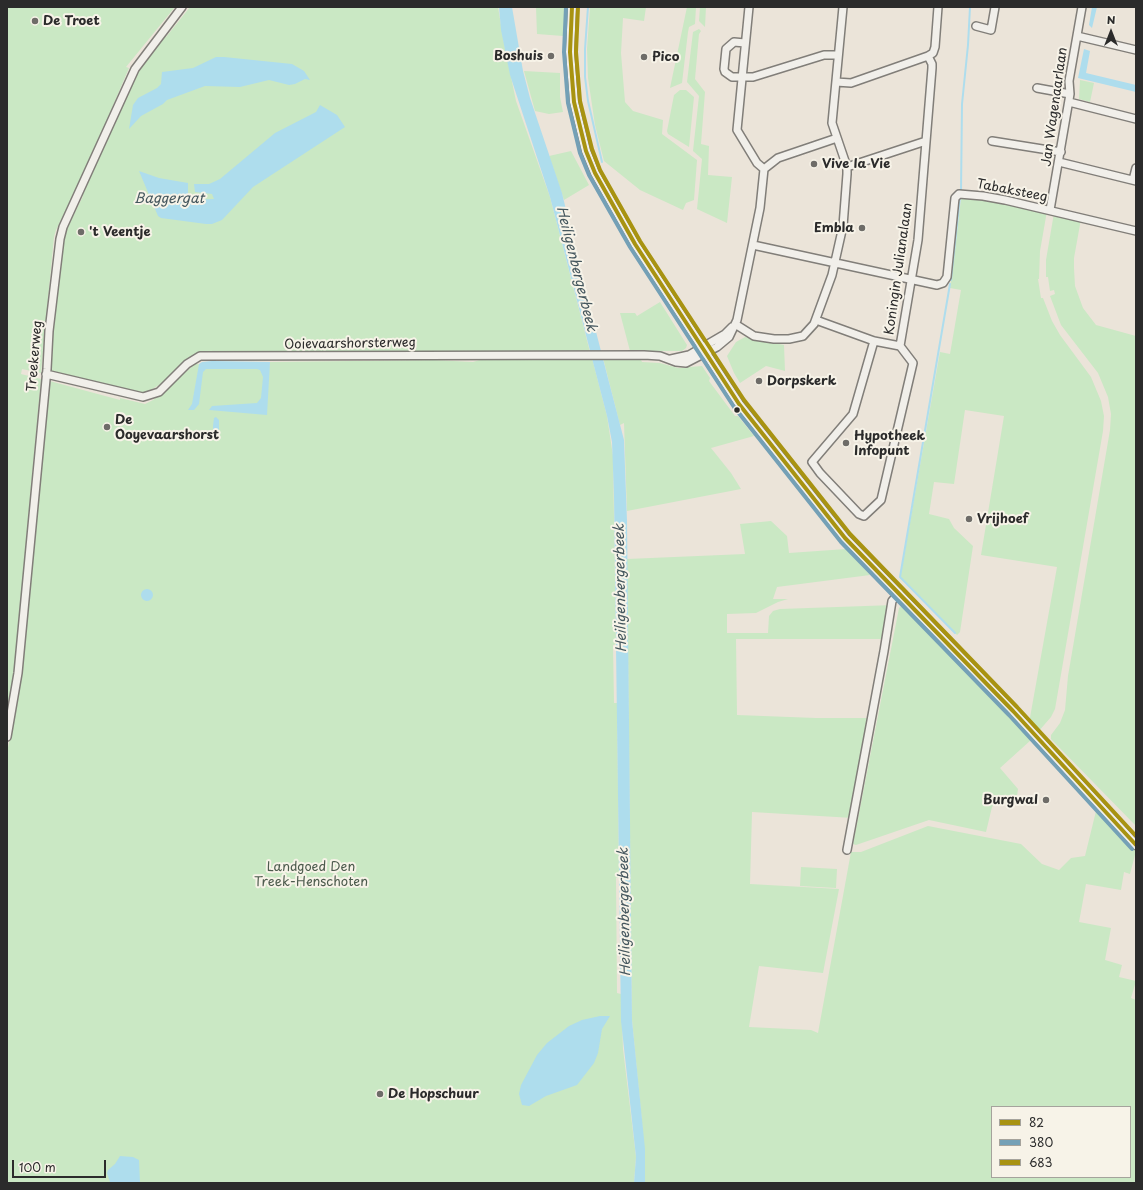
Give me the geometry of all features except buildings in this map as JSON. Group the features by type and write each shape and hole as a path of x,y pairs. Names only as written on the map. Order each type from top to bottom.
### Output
{"main road":[{"path":"572,7 570,52 574,102 586,150 602,187 624,226 739,404 788,468 845,538 1013,711 1136,845"}],"street":[{"name":"Treekerweg","path":"7,736 18,673 49,331 60,239 63,227 135,69 182,7"},
{"path":"749,7 737,130 756,163 764,169 778,158 837,138"},
{"path":"734,324 754,336 774,339 789,339 803,336 812,327 816,320 835,263 843,226 847,167 832,123 843,7"},
{"path":"836,82 851,83 933,53 935,46 938,7"},
{"path":"976,26 990,30 995,7"},
{"name":"Jan Wagenaarlaan","path":"1050,210 1061,152 1070,94 1069,81 1082,7"},
{"path":"1077,36 1136,50"},
{"path":"745,43 734,42 727,46 724,69 725,72 732,77 753,77 824,55 838,55"},
{"name":"Koningin Julianalaan","path":"874,341 853,414 812,462 820,473 859,514 867,514 881,500 913,363 900,346 918,240 932,68 932,64 928,56"},
{"path":"1037,88 1070,94"},
{"path":"1068,102 1136,119"},
{"path":"847,167 926,141"},
{"path":"992,142 1061,152"},
{"path":"1059,162 1134,181 1136,168"},
{"name":"Ooievaarshorsterweg","path":"46,374 143,397 159,392 187,364 200,356 652,355 686,363 704,350 729,337 739,314 760,208 764,169"},
{"name":"Tabaksteeg","path":"910,280 937,285 946,280 956,198 958,195 983,196 1050,210 1136,231"},
{"path":"753,245 910,280"},
{"path":"816,320 874,341 900,346"},
{"path":"847,850 892,601 899,593"}],"green space":[{"path":"7,7 175,7 126,67 129,68 85,172 56,230 54,237 41,373 22,369 21,374 41,379 15,663 7,718"},
{"path":"190,7 498,7 516,101 550,197 590,352 213,354 194,357 159,385 144,394 49,370 61,241 83,196 79,195 124,91 163,33 166,37"},
{"path":"536,7 567,7 563,36 537,34"},
{"path":"590,7 646,7 644,21 623,18 621,53 625,102 633,111 663,120 662,134 697,160 694,200 686,203 683,210 640,190 604,161 595,125 588,78 587,49"},
{"path":"687,7 696,7 695,24 689,27 682,83 670,88"},
{"path":"700,7 706,7 705,27 699,21"},
{"path":"699,29 701,31 699,34 695,79 705,92 701,144 709,146 708,175 732,177 727,223 697,209 702,159 693,151 699,96 687,82 693,32"},
{"path":"524,71 560,73 560,97 563,112 549,114 535,111"},
{"path":"1080,80 1094,83 1090,102 1079,99"},
{"path":"680,90 686,90 694,97 689,147 668,134 667,131 674,95"},
{"path":"571,151 589,185 564,200 549,156"},
{"path":"968,197 1047,211 1040,251 1038,279 1041,298 1043,298 1052,321 1060,335 1091,377 1101,401 1104,416 1103,431 1055,709 1051,717 1038,732 1029,723 1057,567 981,555 1004,416 965,410 954,484 934,482 929,514 949,519 954,528 973,546 960,632 957,635 904,580 900,579 940,352 950,354 961,290 950,288 961,199"},
{"path":"1054,213 1081,219 1074,258 1074,268 1075,286 1083,308 1096,325 1136,336 1136,826 1051,739 1051,735 1060,723 1065,710 1068,676 1110,430 1111,414 1108,397 1098,373 1061,325 1050,296 1055,294 1054,290 1050,291 1048,277 1046,277 1046,260"},
{"path":"660,302 687,345 686,348 682,351 630,351 620,313 635,313 637,316"},
{"path":"745,337 784,345 785,371 766,366 740,383 727,356 736,342"},
{"name":"Landgoed Den Treek-Henschoten","path":"592,358 607,416 613,456 616,644 613,645 614,703 617,703 619,878 616,878 617,993 621,994 623,1049 636,1157 634,1183 7,1183 7,752 18,701 25,626 27,626 27,620 25,619 46,380 120,400 120,398 145,404 153,400 195,364 269,368 270,362 434,360 473,362 483,359"},
{"path":"603,358 641,360 642,362 660,363 678,368 702,366 710,378 709,381 735,416 738,416 754,436 711,448 731,473 741,489 627,511 624,423 620,425"},
{"path":"771,521 787,536 789,553 846,549 870,575 777,587 773,599 788,599 778,602 756,613 727,614 727,633 768,633 769,616 773,611 780,609 894,605 886,639 736,639 737,715 816,718 871,718 853,818 752,812 750,884 839,889 823,973 759,966 749,1027 811,1030 818,1033 851,852 861,852 928,826 1021,844 1042,864 1059,870 1071,858 1085,856 1097,807 1136,851 1130,874 1124,872 1121,890 1086,884 1079,922 1111,928 1105,960 1122,965 1119,977 1136,981 1131,998 1136,1000 1136,1183 645,1183 642,1123 632,1020 627,559 745,554 740,524"},
{"path":"901,606 957,663 967,670 1031,740 1000,768 1018,789 1016,803 998,800 992,807 986,832 929,820 856,845 853,844 899,608"},
{"path":"801,867 837,869 836,888 800,886"}],"water":[{"name":"Heiligenbergerbeek","path":"499,7 512,7 523,71 530,98 562,193 624,440 627,521 632,1020 645,1149 645,1183 634,1183 636,1157 621,1021 612,442 607,416 550,197 510,75 501,30"},
{"path":"1092,7 1097,7 1092,28 1089,25"},
{"path":"1084,49 1090,51 1086,73 1136,85 1136,92 1078,78"},
{"path":"216,57 292,64 304,71 310,80 305,79 289,85 269,80 240,87 205,86 167,100 163,104 141,116 129,129 133,105 138,98 157,88 161,84 162,72 193,68"},
{"name":"Baggergat","path":"320,105 337,115 345,127 253,187 222,220 212,224 206,224 161,218 158,216 139,171 159,178 188,183 188,200 214,199 212,194 195,192 194,184 209,184 220,179 275,133 316,112"},
{"path":"202,362 270,362 267,415 209,410 212,406 257,403 261,398 263,377 260,370 257,369 206,369 203,372 199,404 194,410 188,410 192,404 199,364"},
{"path":"216,417 219,420 219,435 216,440 213,440 214,418"},
{"path":"149,589 152,590 152,600 145,601 142,600 141,593 142,590"},
{"path":"600,1016 610,1016 602,1029 598,1053 594,1063 577,1085 546,1096 529,1106 522,1105 519,1094 521,1085 537,1055 547,1043 569,1026 582,1020"},
{"path":"120,1156 133,1157 139,1160 140,1183 110,1182 107,1173 108,1170 115,1164"}],"waterway":[{"path":"588,7 585,77 588,101 602,162"},
{"path":"961,191 962,104 970,7"},
{"path":"951,280 960,197"},
{"path":"950,284 900,577 955,633"}],"transit line":[{"name":"380","path":"566,7 564,52 568,103 580,153 589,175 630,247 734,407 841,542 1009,715 1132,849"},
{"name":"82","path":"572,7 570,52 574,102 586,151 595,173 635,244 739,404 845,538 1013,711 1136,845"},
{"name":"683","path":"578,7 576,52 580,101 592,149 600,170 640,241 744,400 850,534 1017,707 1136,836"}],"place":[{"name":"De Troet","path":"35,21"},
{"name":"Boshuis","path":"551,56"},
{"name":"Pico","path":"644,57"},
{"name":"Vive la Vie","path":"814,164"},
{"name":"Embla","path":"862,228"},
{"name":"'t Veentje","path":"81,232"},
{"name":"Dorpskerk","path":"759,381"},
{"name":"De Ooyevaarshorst","path":"107,427"},
{"name":"Hypotheek Infopunt","path":"846,443"},
{"name":"Vrijhoef","path":"969,519"},
{"name":"Burgwal","path":"1046,800"},
{"name":"De Hopschuur","path":"380,1094"}]}
